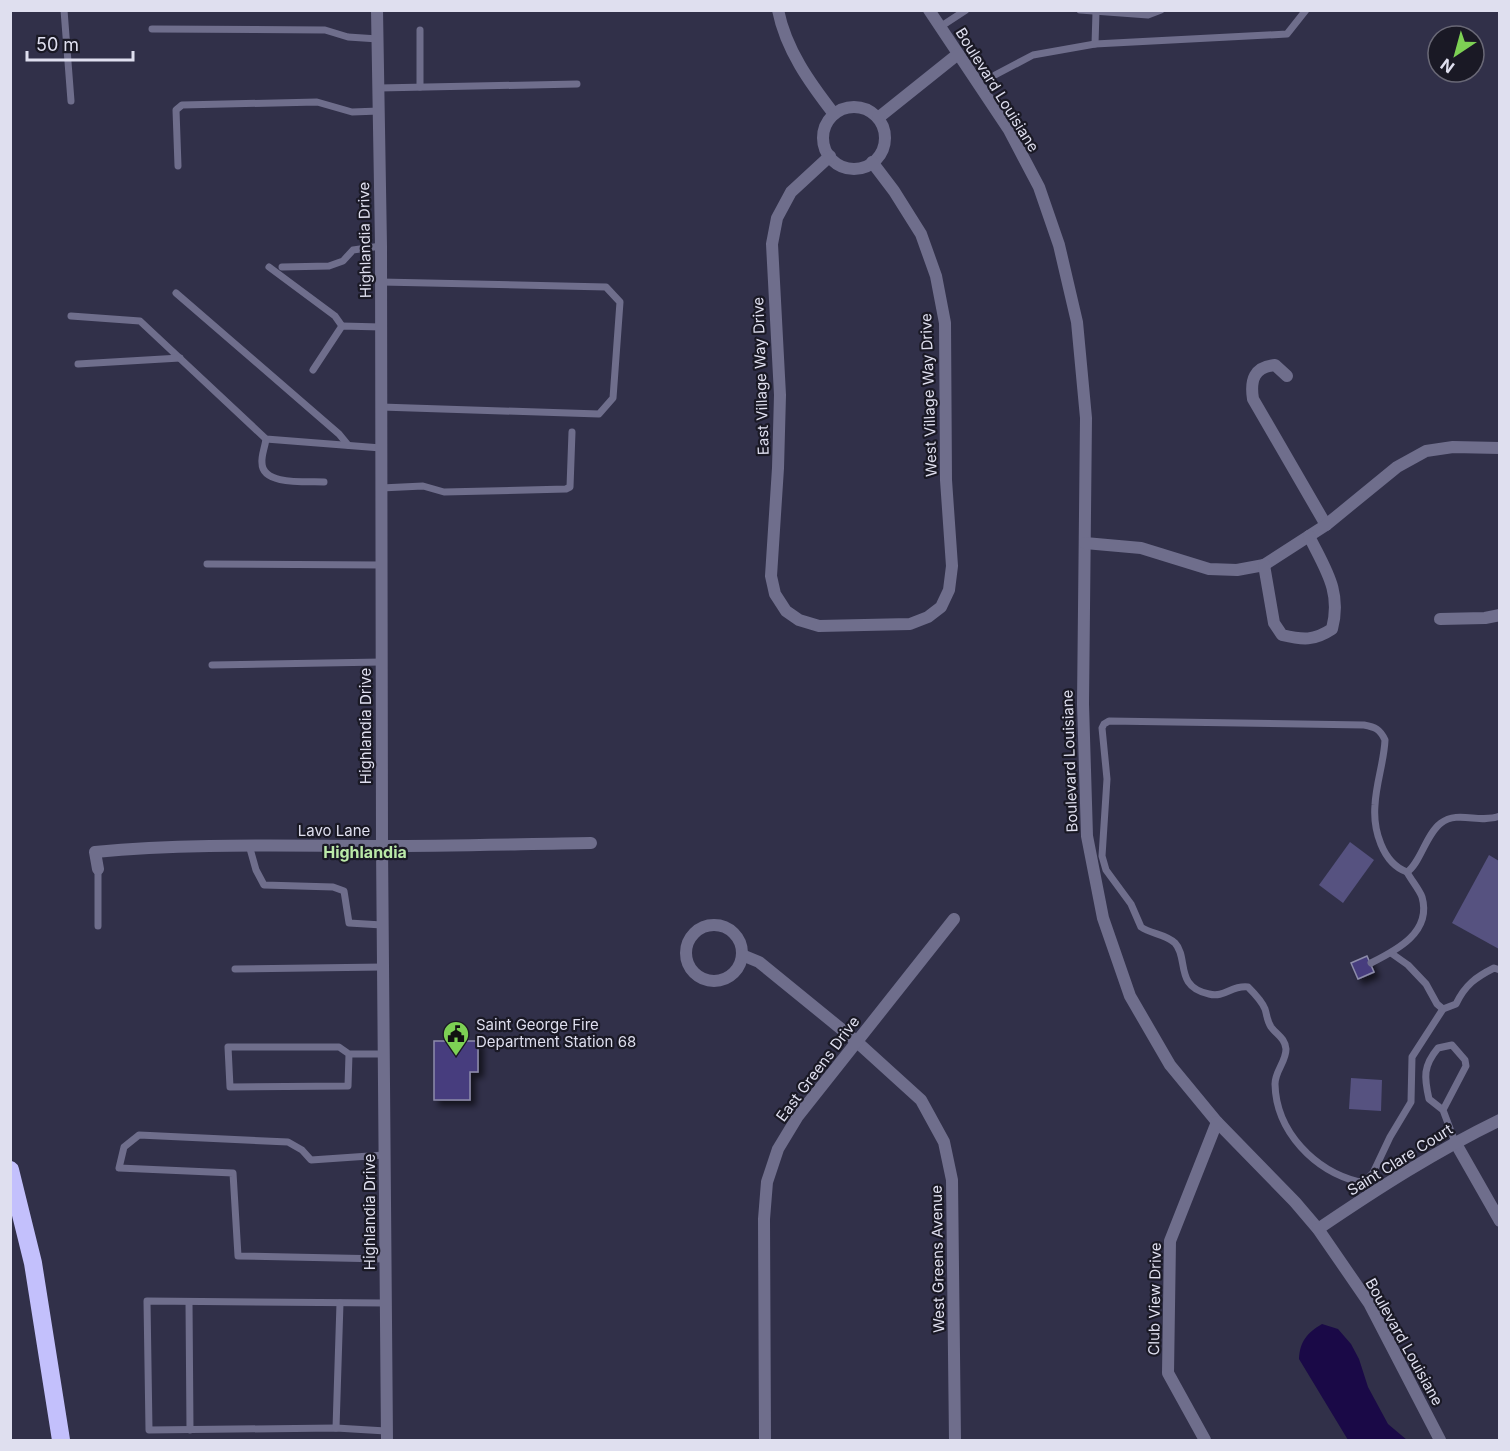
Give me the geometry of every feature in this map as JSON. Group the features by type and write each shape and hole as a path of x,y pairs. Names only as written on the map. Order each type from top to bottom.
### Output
{"highway":[{"path":"10,1170 33,1263 62,1440"}],"street":[{"name":"Highlandia Drive","path":"377,10 381,246 382,925 386,1436"},
{"path":"778,10 781,25 797,60 834,114"},
{"name":"Boulevard Louisiane","path":"929,10 1009,130 1039,187 1059,245 1077,322 1086,418 1083,704 1087,836 1103,918 1130,996 1170,1065 1217,1122 1295,1202 1318,1230 1369,1303 1440,1440"},
{"path":"878,118 958,54"},
{"path":"855,107 867,110 878,118 883,127 885,139 882,150 872,162 853,168 841,165 830,156 825,148 824,134 826,125 834,114 843,109 855,107"},
{"name":"East Village Way Drive","path":"830,156 791,192 777,218 772,244 780,395 771,576 775,594 786,611 799,620 819,626 910,624 928,618 941,607"},
{"name":"West Village Way Drive","path":"872,162 894,191 921,234 936,276 945,323 946,480 952,566 949,590 941,607"},
{"path":"1287,376 1275,365 1264,366 1255,375 1251,386 1253,399 1326,525"},
{"path":"1084,543 1141,548 1209,569 1237,570 1264,565 1326,525 1397,467 1426,452 1453,447 1500,448"},
{"path":"1264,565 1274,623 1282,635 1300,639 1320,637 1332,629 1336,612 1331,582 1309,536"},
{"path":"1440,619 1485,618 1500,615"},
{"name":"Lavo Lane","path":"98,870 95,852 138,848 591,843"},
{"name":"East Greens Drive","path":"765,1440 764,1219 767,1182 778,1149 798,1116 954,919"},
{"path":"712,925 730,930 741,946 742,955 740,964 729,977 711,981 695,974 689,967 686,950 694,933 712,925"},
{"name":"West Greens Avenue","path":"742,955 759,962 856,1041 921,1100 944,1142 952,1180 955,1440"},
{"name":"Saint Clare Court","path":"1318,1230 1365,1197 1455,1142 1500,1120"},
{"name":"Club View Drive","path":"1206,1440 1168,1373 1170,1241 1217,1122"},
{"path":"1455,1142 1500,1221"}],"lane":[{"path":"64,10 71,101"},
{"path":"940,27 966,10"},
{"path":"1080,10 1148,15 1161,10"},
{"path":"978,84 1033,55 1095,44 1287,34 1306,10"},
{"path":"1095,44 1096,12"},
{"path":"152,29 325,30 348,37 378,39"},
{"path":"420,30 420,87"},
{"path":"379,88 577,84"},
{"path":"178,166 176,110 182,105 317,102 352,112 379,111"},
{"path":"282,267 329,266 343,261 353,250 381,246"},
{"path":"269,267 335,315 342,326"},
{"path":"381,282 606,287 620,302 613,398 599,414 381,407"},
{"path":"176,293 339,434 348,446"},
{"path":"71,316 140,321 266,439 381,448"},
{"path":"342,326 381,327"},
{"path":"313,370 342,326"},
{"path":"78,364 180,358"},
{"path":"381,488 423,486 444,492 566,489 570,487 573,432"},
{"path":"266,439 261,464 265,473 279,480 324,482"},
{"path":"207,564 381,565"},
{"path":"212,665 381,662"},
{"path":"1371,963 1391,953 1414,935 1422,915 1421,895 1407,872 1395,866 1388,858 1379,838 1374,805 1385,741 1376,727 1364,724 1109,721 1104,724 1102,737 1107,779 1102,856 1106,870 1131,904 1141,927 1174,943 1178,949 1184,973 1194,989 1210,995 1225,993 1237,986 1248,987 1258,998 1265,1008 1272,1028 1284,1042 1286,1050 1275,1084 1284,1124 1305,1152 1335,1175 1359,1182 1367,1179 1373,1173 1390,1137 1411,1102 1412,1057 1443,1009 1456,1004 1462,992 1474,979 1494,968 1500,970"},
{"path":"1407,872 1413,867 1420,851 1440,824 1457,817 1478,820 1500,816"},
{"path":"249,845 256,870 264,885 333,887 344,891 349,923 382,925"},
{"path":"98,870 98,926"},
{"path":"1391,953 1408,965 1426,984 1437,1004 1443,1009"},
{"path":"235,969 383,967"},
{"path":"1443,1110 1466,1066 1465,1060 1452,1045 1438,1048 1428,1060 1425,1079 1429,1099 1443,1110 1455,1142"},
{"path":"349,1054 348,1086 230,1087 228,1047 339,1047 349,1054 383,1054"},
{"path":"384,1155 310,1160 302,1150 288,1142 139,1135 124,1147 119,1168 233,1173 238,1256 385,1259"},
{"path":"385,1303 147,1301 149,1430 336,1428 386,1436"},
{"path":"189,1302 190,1430"},
{"path":"336,1428 340,1303"}],"shaded area":[{"path":"1350,842 1374,860 1343,903 1319,885"},
{"path":"1489,855 1499,861 1499,949 1452,923"},
{"path":"1351,1078 1382,1080 1381,1111 1349,1109"},
{"path":"1322,1324 1338,1329 1351,1344 1359,1359 1368,1387 1388,1424 1407,1440 1348,1440 1299,1359 1305,1338"}],"building":[{"path":"1367,956 1374,972 1358,979 1351,963"},
{"name":"Saint George Fire Department Station 68","path":"434,1041 478,1041 478,1072 470,1072 470,1100 434,1100"}],"place":[{"name":"Saint George Fire Department Station 68","path":"456,1057"}],"district":[{"name":"Highlandia","path":"365,852"}]}
